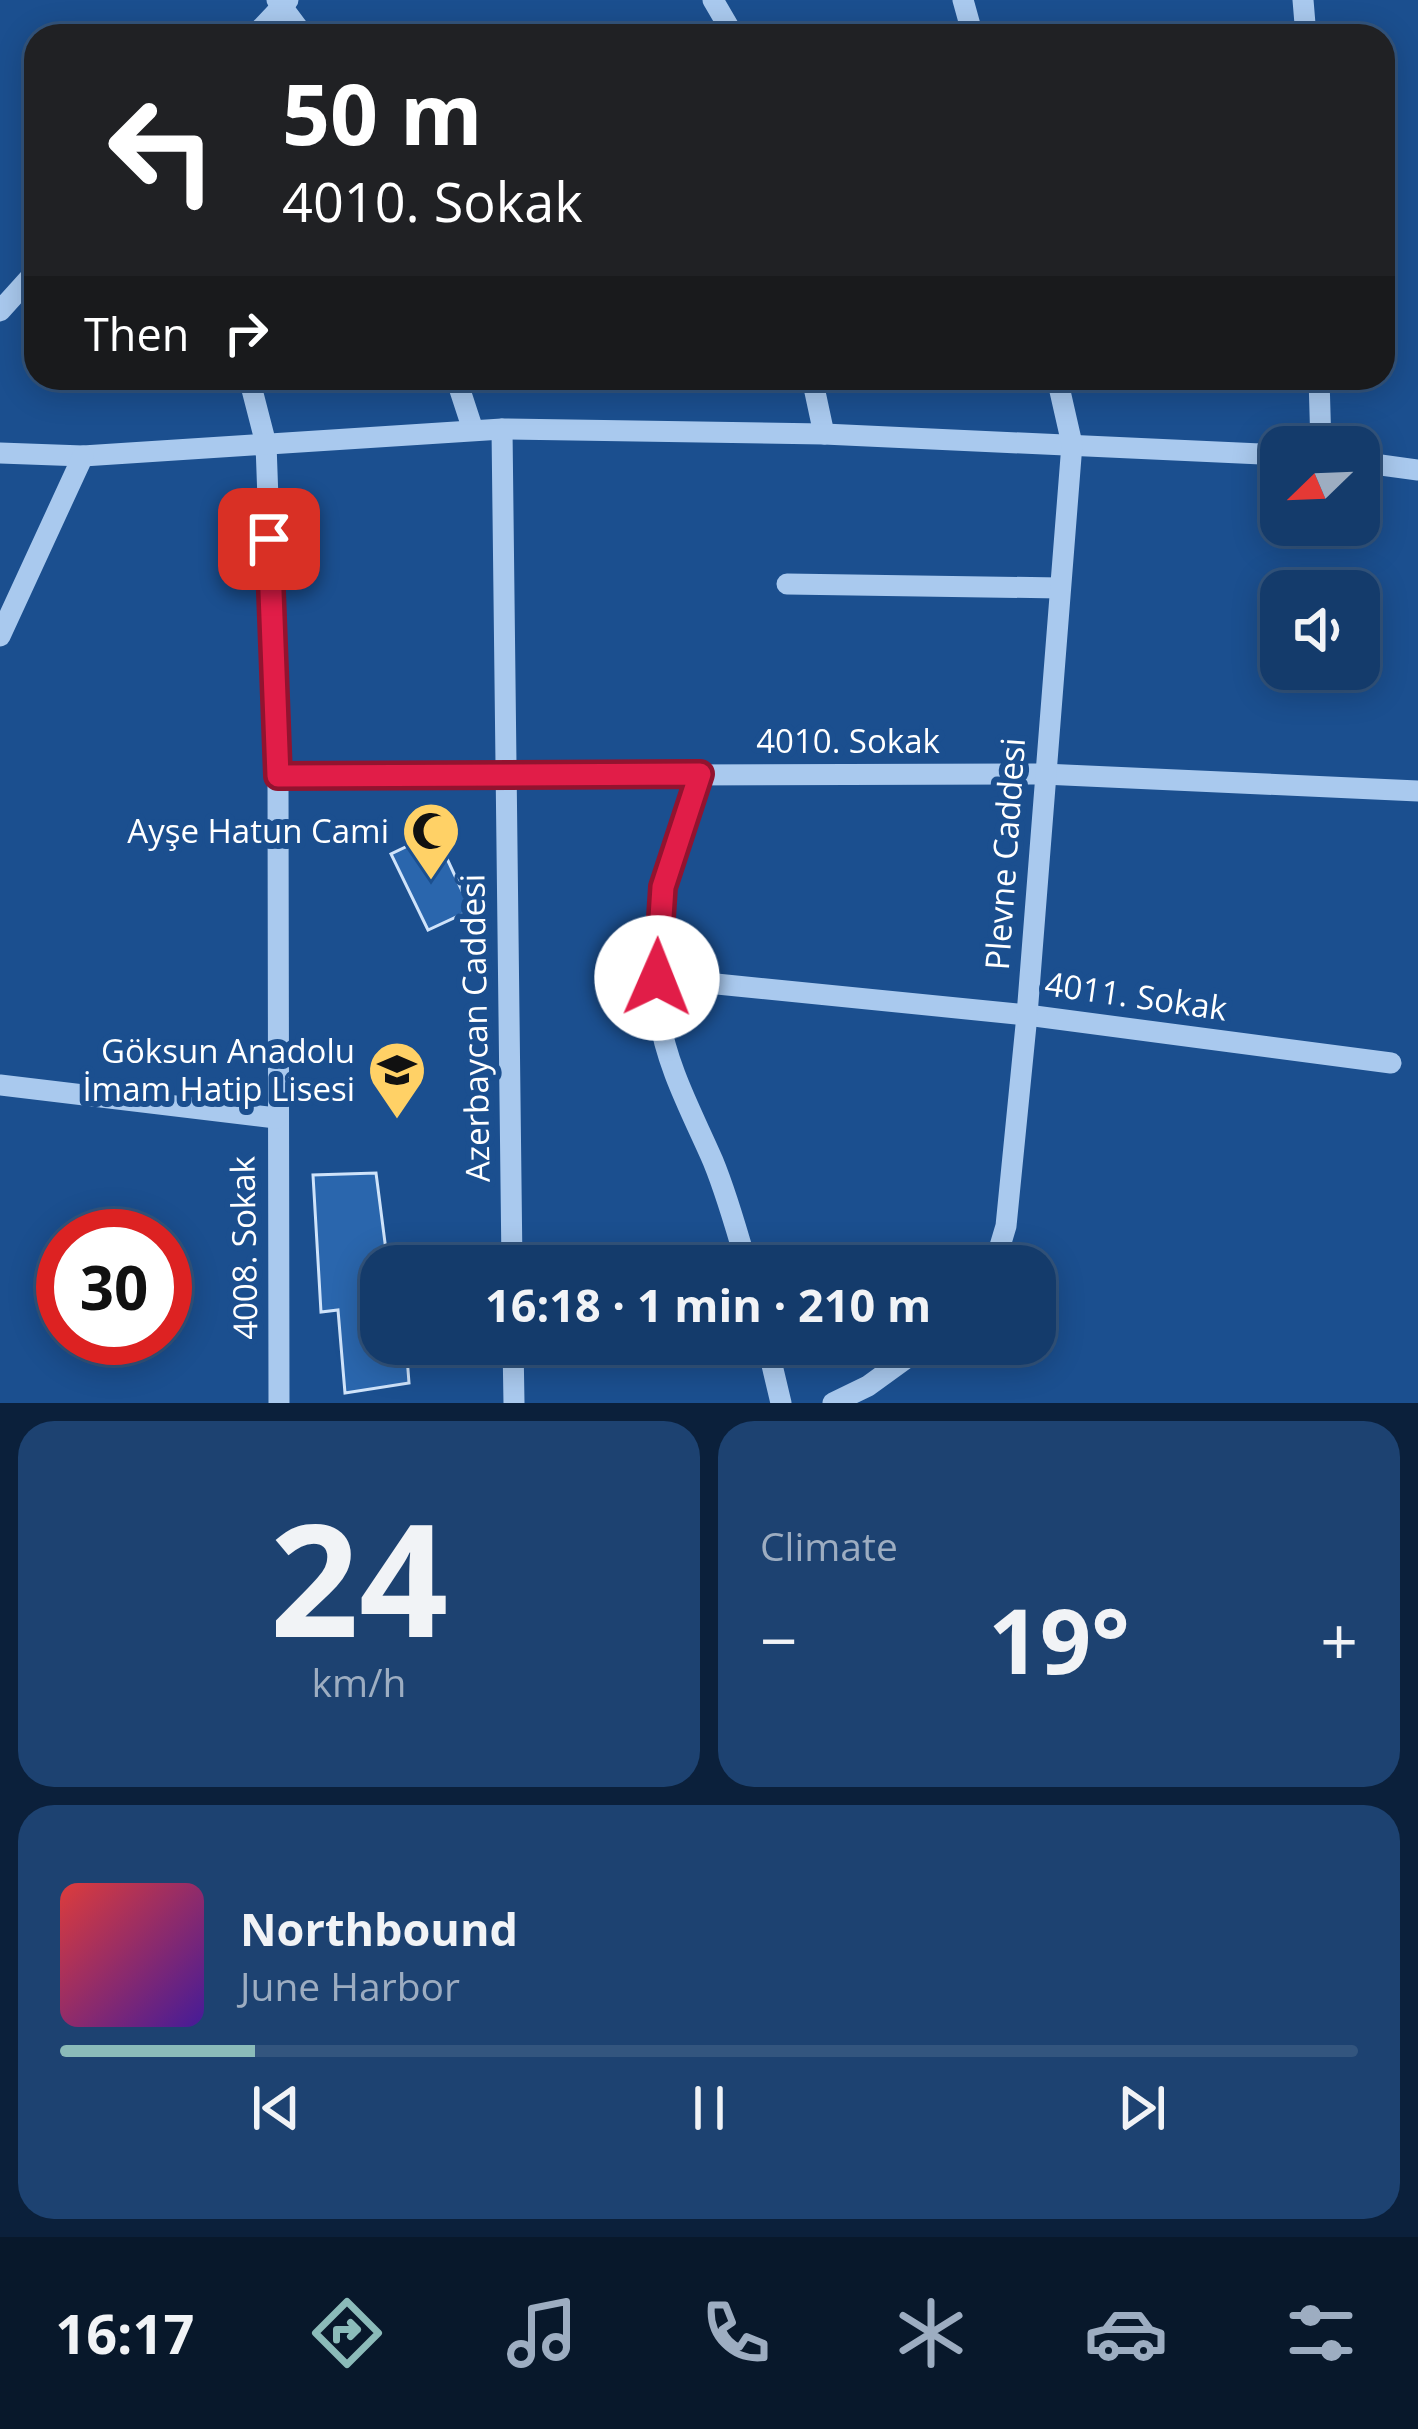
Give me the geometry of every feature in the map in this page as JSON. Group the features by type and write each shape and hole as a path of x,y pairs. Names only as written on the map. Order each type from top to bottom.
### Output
{"street":[{"path":"0,311 24,284"},
{"name":"4008. Sokak","path":"252,390 266,444 278,776 279,1403"},
{"path":"460,390 473,430"},
{"path":"815,390 824,434"},
{"name":"Plevne Caddesi","path":"1000,1245 1027,1015 1072,444 1060,390"},
{"path":"1320,390 1321,426"},
{"path":"0,453 83,457 502,429 824,434 1260,454"},
{"name":"Azerbaycan Caddesi","path":"502,429 512,1245"},
{"path":"0,636 83,457"},
{"path":"1380,465 1418,470"},
{"path":"787,584 1060,588"},
{"path":"700,774 663,887 659,1018 741,1245"},
{"name":"4010. Sokak","path":"278,776 1043,774 1418,791"},
{"name":"4011. Sokak","path":"657,978 1027,1015 1391,1064"},
{"path":"0,1085 276,1118"},
{"path":"513,1365 514,1403"},
{"path":"772,1365 781,1403"},
{"path":"833,1403 897,1365"}],"building":[{"name":"Ayşe Hatun Cami","path":"435,833 471,910 428,930 391,854"},
{"path":"376,1173 385,1245 360,1245 360,1365 408,1365 409,1383 345,1393 338,1310 321,1312 313,1175"}],"place":[{"name":"Ayşe Hatun Cami","path":"431,882"},
{"name":"Göksun Anadolu İmam Hatip Lisesi","path":"397,1121"}],"route":[{"path":"269,539 278,776 700,774 663,887 657,978"}]}
